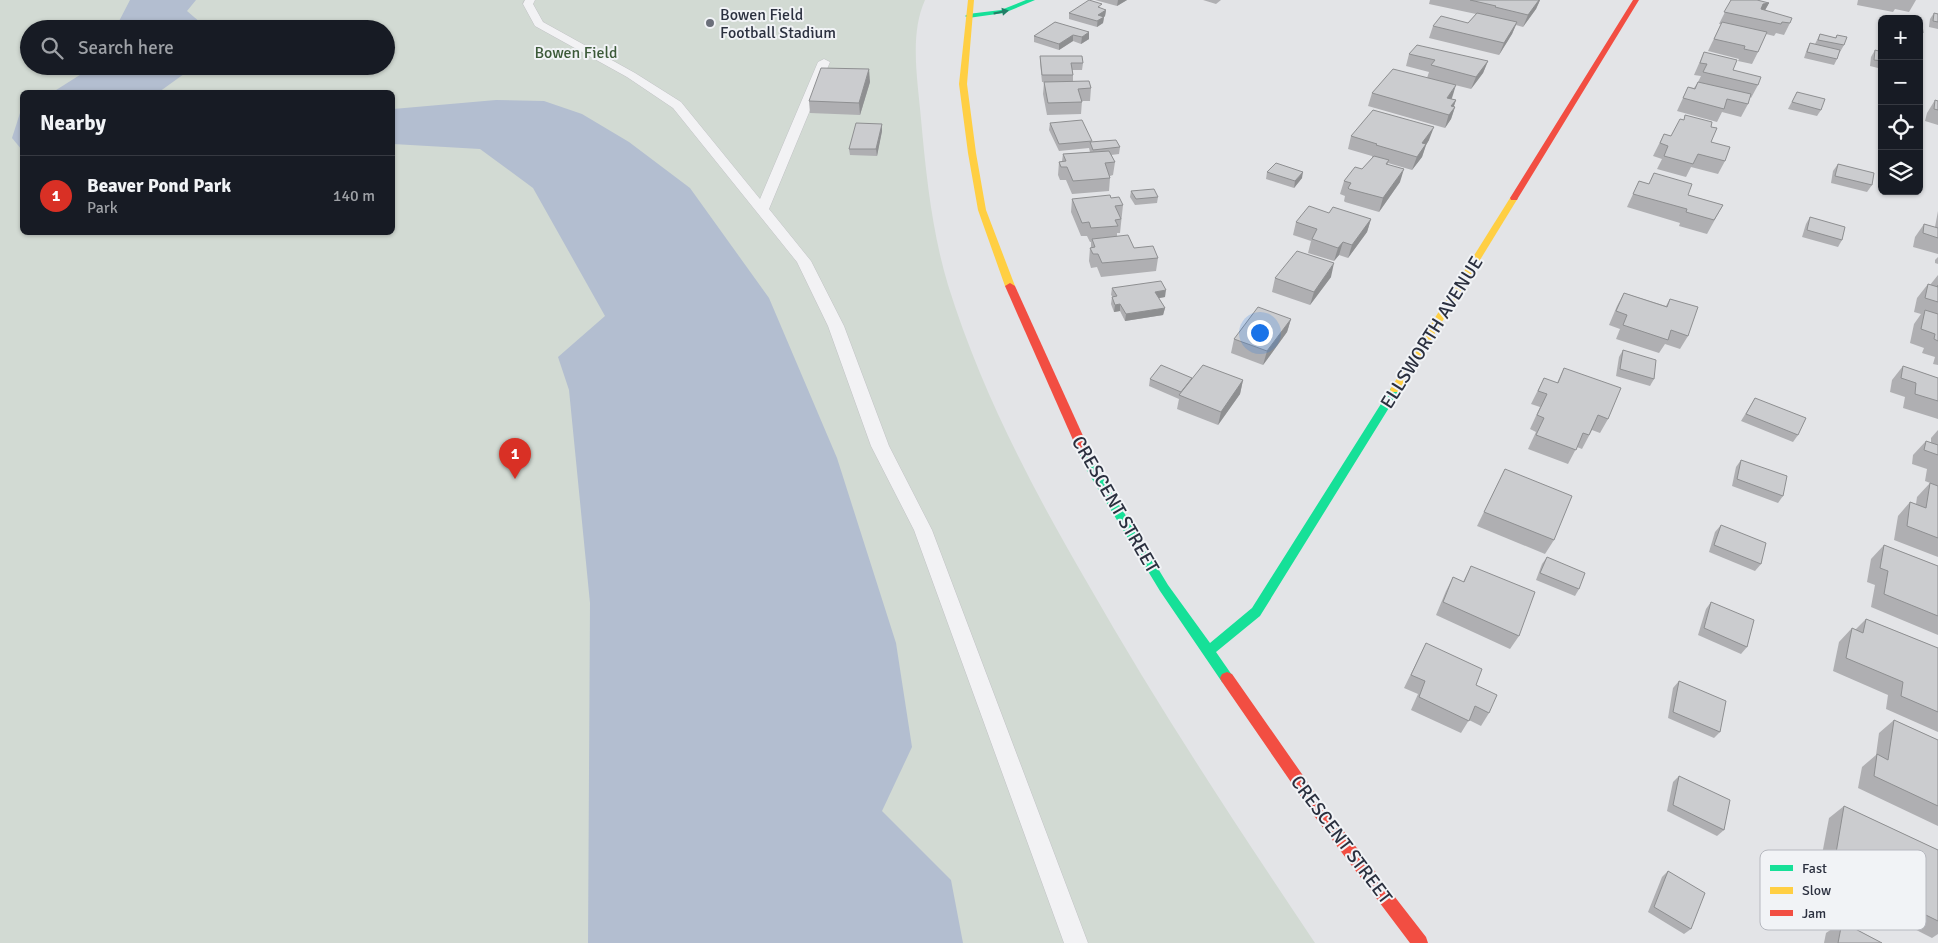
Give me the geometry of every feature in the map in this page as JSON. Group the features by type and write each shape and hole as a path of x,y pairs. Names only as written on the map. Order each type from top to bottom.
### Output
{"street":[{"name":"CRESCENT STREET","path":"971,0 968,16 964,84 972,153 982,210 1018,308 1092,469 1160,581 1320,812 1420,943"},
{"path":"968,16 1002,12 1032,0"},
{"name":"ELLSWORTH AVENUE","path":"1209,651 1256,612 1268,595 1636,0"}],"lane":[{"path":"530,0 528,4 539,24 631,75 678,105 804,261 836,326 880,446 923,530 1076,943"},
{"path":"762,210 824,62"}],"green space":[{"name":"Bowen Field","path":"0,0 925,0 917,28 916,59 930,203 942,265 976,363 1009,438 1067,548 1198,765 1315,943 0,943"}],"water":[{"path":"130,0 196,0 187,11 198,20 120,20"},
{"path":"80,75 183,75 162,90 56,90"},
{"path":"496,100 544,101 582,114 629,142 690,188 769,298 837,458 896,643 912,747 882,811 951,880 963,943 588,943 590,603 569,390 558,357 605,316 533,188 480,149 395,144 395,109"},
{"path":"20,113 20,148 12,138"}],"building":[{"path":"1089,0 1102,4 1098,7 1106,10 1098,15 1104,17 1097,21 1069,13"},
{"path":"1470,0 1539,0 1528,15"},
{"path":"1731,0 1757,0 1769,3 1763,4 1761,9 1792,18 1790,23 1782,22 1781,24 1724,12"},
{"path":"1477,13 1517,22 1504,43 1433,26 1441,16 1468,23"},
{"path":"1934,13 1938,14 1938,22 1933,21"},
{"path":"1055,22 1089,32 1082,37 1073,35 1059,44 1034,36"},
{"path":"1722,22 1767,32 1758,52 1744,49 1745,46 1714,39"},
{"path":"1820,34 1836,38 1837,35 1847,37 1844,45 1818,40"},
{"path":"1810,43 1840,50 1837,59 1807,52"},
{"path":"1417,45 1488,61 1476,77 1431,65 1435,60 1409,54"},
{"path":"1875,50 1878,51 1878,60 1874,60"},
{"path":"1704,52 1737,60 1733,70 1761,77 1758,85 1703,72 1707,64 1700,63"},
{"path":"1040,56 1082,56 1083,63 1071,63 1073,75 1042,75"},
{"path":"821,68 869,69 859,103 809,101"},
{"path":"1393,69 1456,85 1447,98 1456,100 1451,106 1455,107 1449,115 1372,93"},
{"path":"1089,81 1091,88 1078,89 1082,102 1048,103 1044,82"},
{"path":"1698,82 1751,94 1748,104 1727,99 1724,109 1683,98 1688,87 1695,89"},
{"path":"1797,92 1825,99 1821,110 1792,102"},
{"path":"1935,100 1938,101 1938,110 1934,109"},
{"path":"1373,110 1434,127 1422,143 1426,144 1417,157 1351,136"},
{"path":"1685,115 1712,122 1711,127 1717,128 1711,142 1730,147 1725,161 1698,154 1693,164 1664,156 1668,146 1660,143 1664,134 1671,136 1680,119 1684,120"},
{"path":"1082,120 1092,141 1059,144 1050,123"},
{"path":"856,123 882,124 876,149 849,149"},
{"path":"1116,140 1120,147 1093,150 1090,142"},
{"path":"1109,151 1115,162 1105,163 1110,178 1073,181 1067,167 1061,167 1059,162 1066,161 1063,154"},
{"path":"1374,156 1389,160 1386,164 1404,169 1383,198 1349,189 1351,183 1344,181 1355,167 1362,169"},
{"path":"1276,163 1303,172 1295,181 1267,172"},
{"path":"1838,164 1874,173 1872,185 1835,176"},
{"path":"1654,173 1692,184 1688,195 1723,205 1714,220 1686,212 1687,209 1633,194 1639,181 1649,184"},
{"path":"1154,189 1158,197 1136,199 1131,191"},
{"path":"1110,195 1111,198 1119,197 1123,205 1115,206 1121,219 1115,220 1118,226 1091,228 1089,222 1082,223 1072,199"},
{"path":"1309,206 1329,213 1333,207 1371,219 1352,245 1343,242 1338,248 1312,239 1317,229 1296,222"},
{"path":"1810,217 1845,227 1842,240 1807,230"},
{"path":"1924,224 1938,228 1938,238 1923,233"},
{"path":"1128,235 1134,248 1153,246 1158,258 1102,263 1098,254 1093,254 1090,248 1095,247 1092,239"},
{"path":"1297,251 1334,263 1314,292 1275,278"},
{"path":"1161,281 1166,290 1155,292 1165,308 1126,314 1120,304 1115,305 1112,297 1117,296 1112,288"},
{"path":"1928,284 1938,287 1938,302 1925,298"},
{"path":"1624,293 1667,307 1670,299 1698,307 1688,336 1671,330 1668,340 1623,325 1627,315 1616,311"},
{"path":"1258,307 1291,319 1267,351 1234,339"},
{"path":"1925,310 1938,314 1938,341 1934,339 1935,334 1921,329"},
{"path":"1623,350 1656,360 1654,379 1620,369"},
{"path":"1161,365 1192,378 1181,392 1150,379"},
{"path":"1203,365 1243,380 1221,412 1179,395"},
{"path":"1903,366 1938,378 1938,401 1915,394 1916,383 1901,378"},
{"path":"1564,368 1621,388 1608,419 1598,415 1589,435 1583,433 1576,450 1536,435 1544,418 1537,415 1547,394 1538,391 1544,378 1558,383"},
{"path":"1755,398 1806,418 1798,435 1746,414"},
{"path":"1926,441 1938,445 1938,455 1924,450"},
{"path":"1741,460 1787,476 1783,496 1737,479"},
{"path":"1505,469 1572,496 1554,540 1484,512"},
{"path":"1930,483 1938,486 1938,538 1907,526 1910,502 1926,508"},
{"path":"1721,525 1766,543 1761,564 1714,545"},
{"path":"1884,545 1938,566 1938,616 1884,594 1888,571 1880,568"},
{"path":"1547,557 1585,573 1579,589 1540,573"},
{"path":"1471,566 1535,592 1519,636 1443,602 1453,577 1464,582"},
{"path":"1711,602 1754,620 1747,647 1704,628"},
{"path":"1866,619 1938,648 1938,712 1901,696 1903,682 1846,658 1852,628 1863,633"},
{"path":"1426,643 1482,669 1476,685 1497,695 1489,713 1475,706 1469,721 1419,697 1425,681 1411,675"},
{"path":"1679,681 1726,701 1720,732 1673,712"},
{"path":"1894,720 1938,740 1938,806 1874,776 1877,754 1888,760"},
{"path":"1679,776 1730,800 1724,830 1673,805"},
{"path":"1844,806 1938,850 1938,921 1926,915 1926,850 1837,850"},
{"path":"1668,871 1705,893 1691,929 1654,907"},
{"path":"1840,930 1857,930 1882,943 1838,943"}],"traffic: fast":[{"path":"968,16 1002,12 1032,0"},
{"path":"1209,651 1256,612 1395,390"},
{"path":"1083,449 1092,469 1164,588 1227,678"}],"traffic: slow":[{"path":"971,0 963,84 972,153 982,210 1010,286"},
{"path":"1395,390 1514,198"}],"traffic: jam":[{"path":"1514,198 1636,0"},
{"path":"1010,286 1083,449"},
{"path":"1227,678 1320,812 1420,943"}],"place":[{"name":"Bowen Field Football Stadium","path":"710,23"},
{"name":"Beaver Pond Park","path":"515,479"}]}
